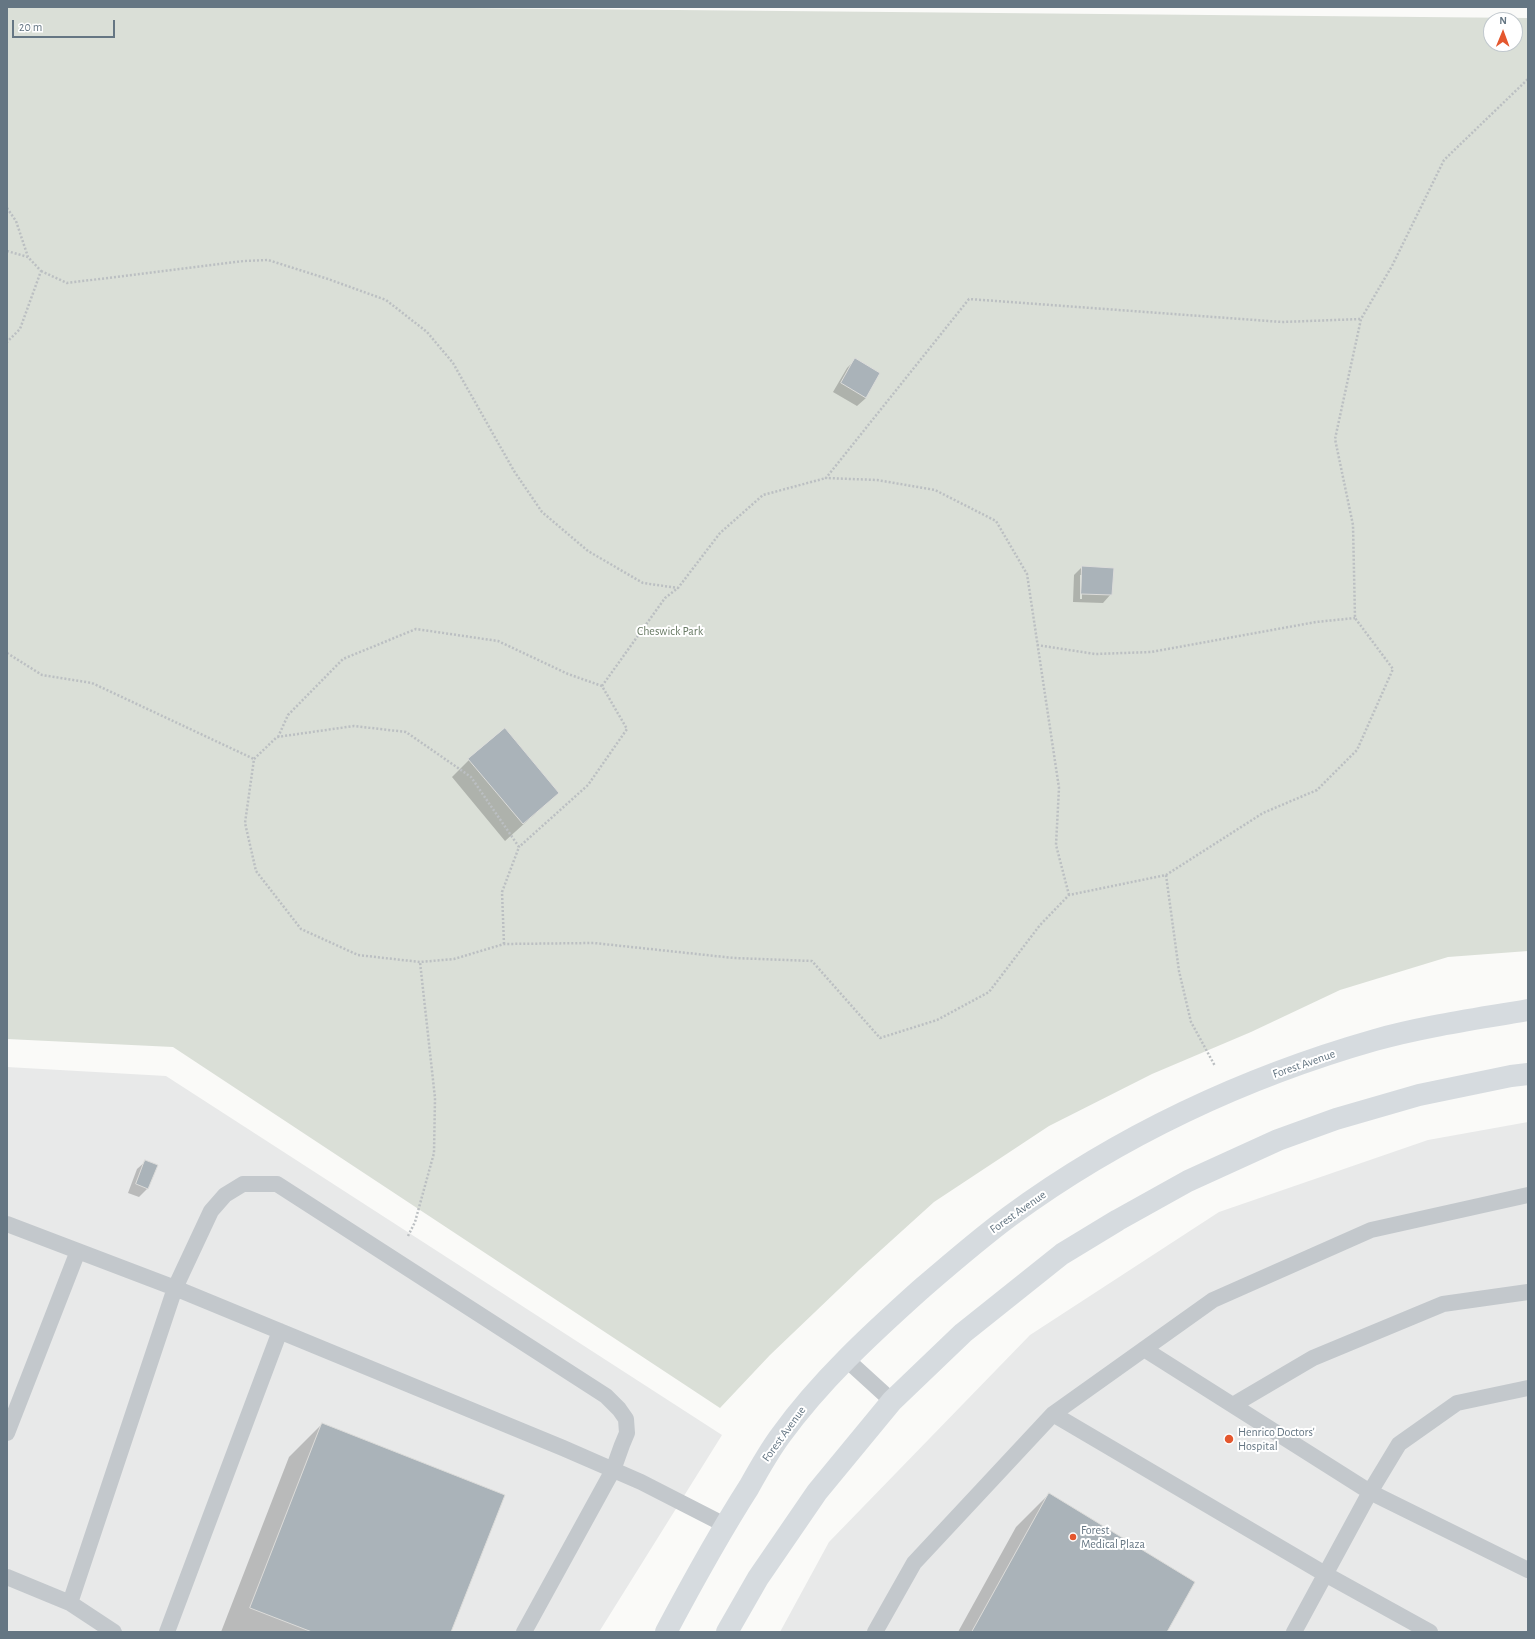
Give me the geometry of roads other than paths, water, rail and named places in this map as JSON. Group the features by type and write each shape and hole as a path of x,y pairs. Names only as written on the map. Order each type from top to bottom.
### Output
{"main road":[{"name":"Forest Avenue","path":"666,1632 712,1546 781,1435 817,1391 896,1311 959,1256 1011,1215 1106,1153 1168,1120 1230,1092 1280,1072 1375,1040 1445,1024 1528,1010"},
{"path":"727,1632 758,1578 817,1492 892,1401 963,1333 1062,1254 1118,1220 1188,1181 1278,1140 1336,1119 1419,1095 1511,1076 1528,1074"}],"lane":[{"path":"70,1603 175,1288 211,1212 225,1195 243,1184 277,1184 606,1396 620,1409 626,1419 627,1433 613,1470 524,1632"},
{"path":"875,1632 914,1563 1053,1414 1213,1300 1371,1230 1528,1195"},
{"path":"7,1224 175,1288 613,1470 725,1525"},
{"path":"7,1433 78,1251"},
{"path":"1233,1405 1313,1358 1443,1304 1528,1292"},
{"path":"167,1632 280,1331"},
{"path":"1144,1349 1370,1492 1528,1570"},
{"path":"847,1360 892,1401"},
{"path":"1294,1632 1370,1492 1399,1444 1457,1402 1528,1388"},
{"path":"1053,1414 1325,1574 1430,1632"},
{"path":"7,1577 70,1603 114,1632"}],"place":[{"name":"Henrico Doctors' Hospital","path":"1229,1439"},
{"name":"Forest Medical Plaza","path":"1073,1537"}],"park label":[{"name":"Cheswick Park","path":"670,631"}]}
